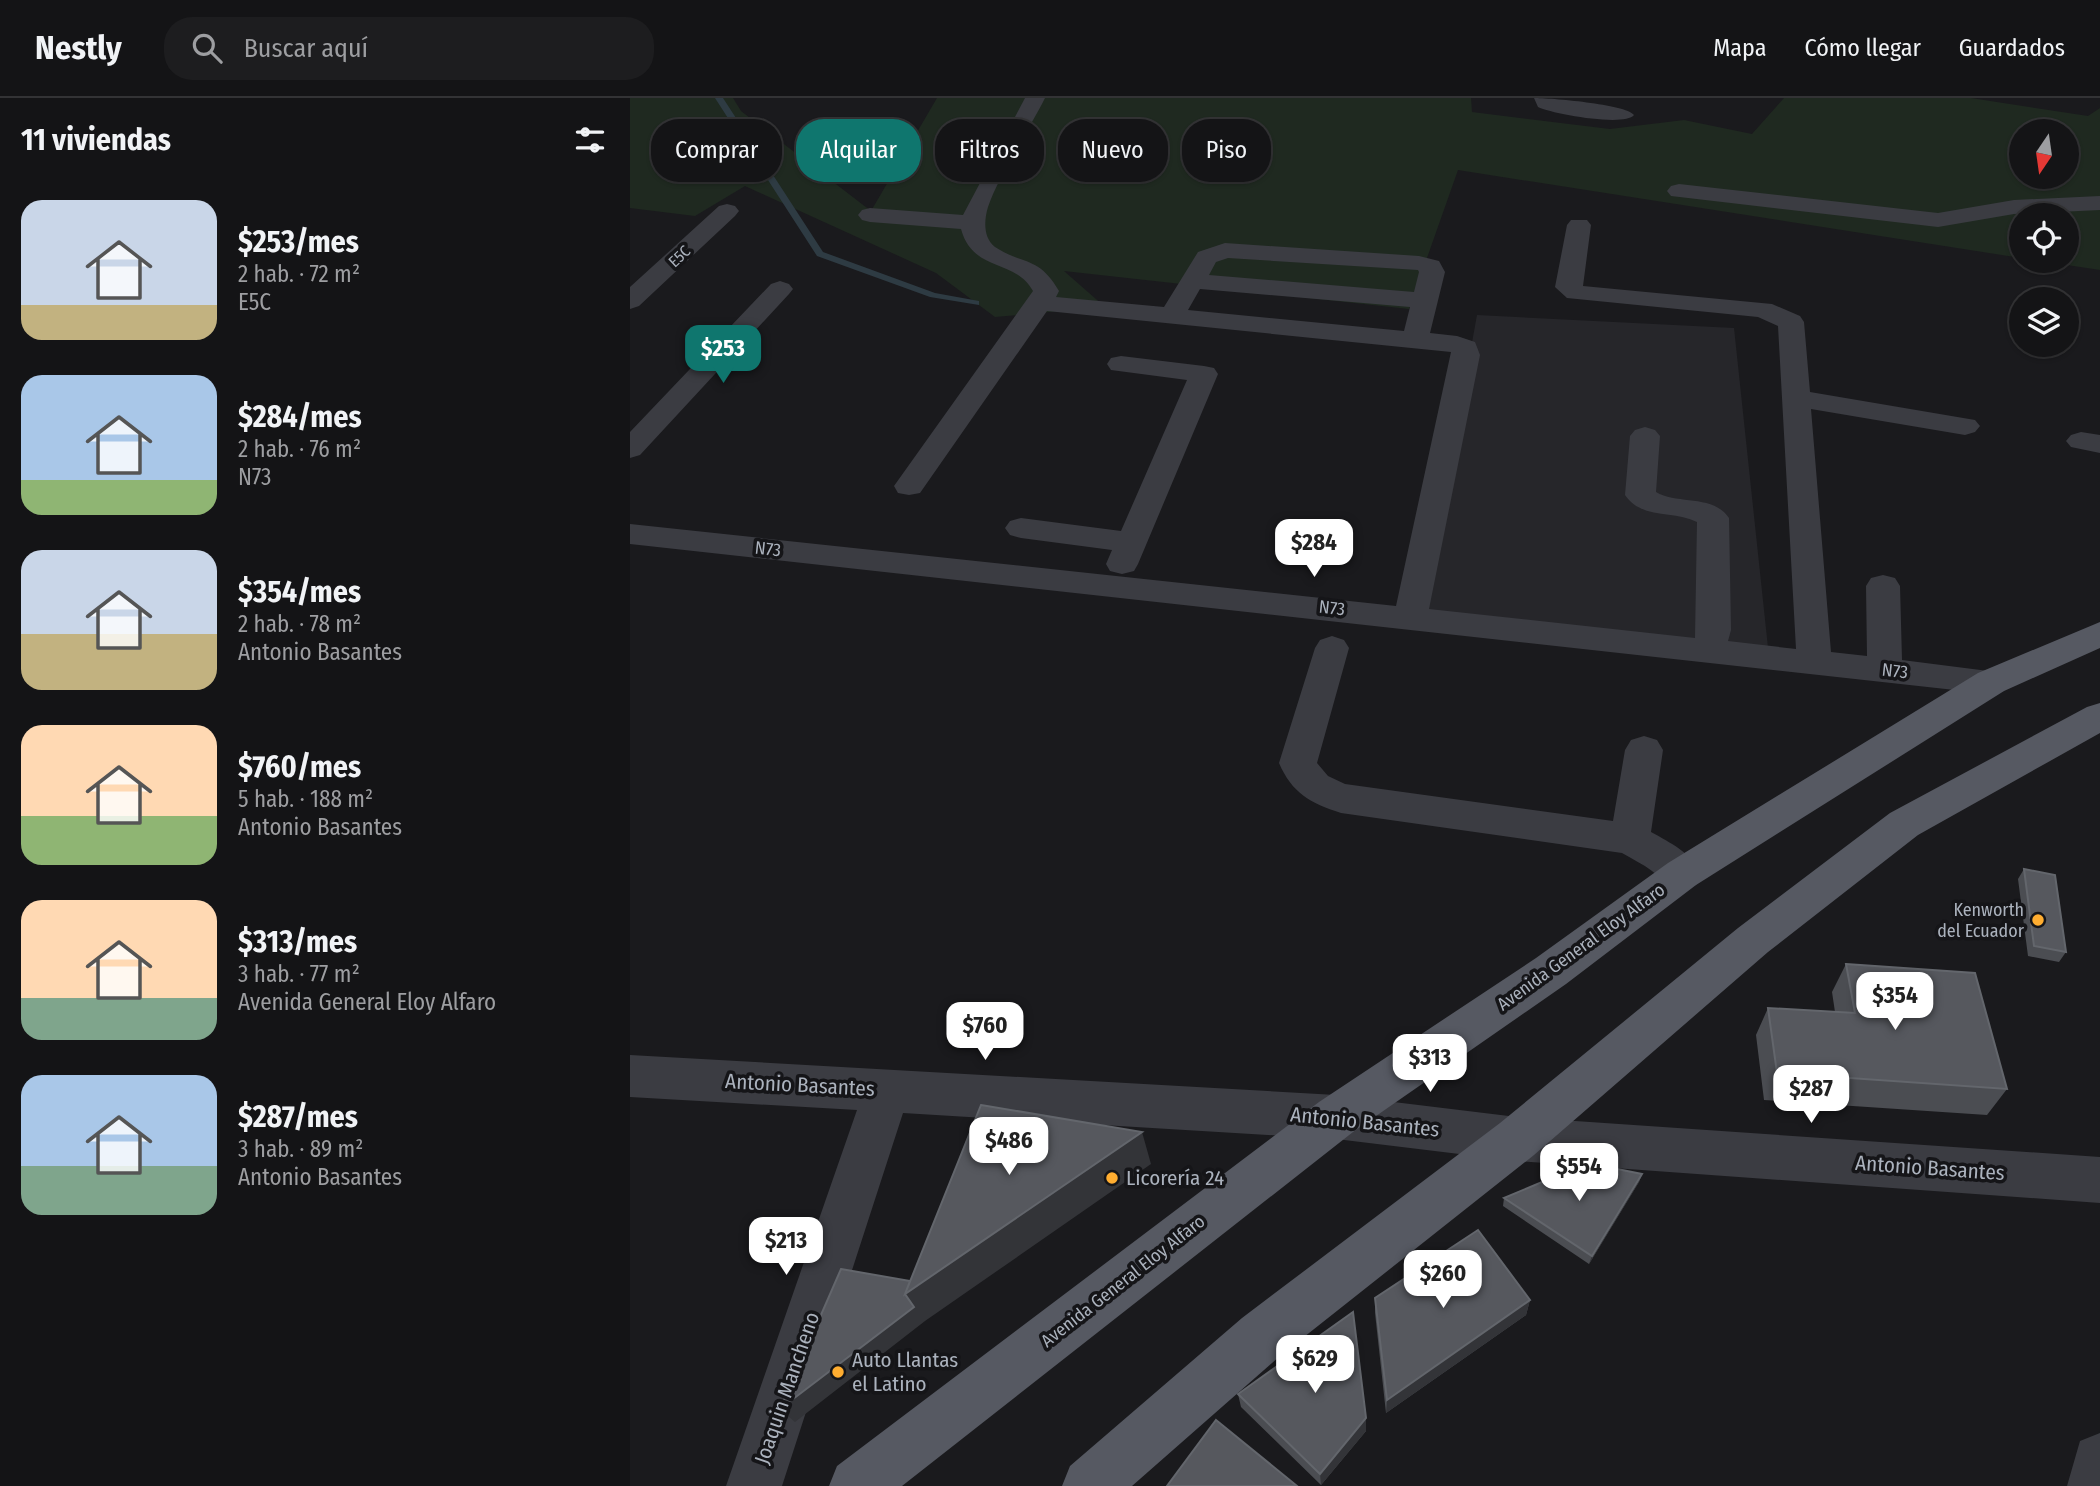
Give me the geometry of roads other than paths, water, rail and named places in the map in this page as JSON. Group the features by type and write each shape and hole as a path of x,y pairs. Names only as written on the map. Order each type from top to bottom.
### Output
{"main road":[{"name":"Avenida General Eloy Alfaro","path":"857,1486 1336,1117 1551,971 1682,874 1991,682 2100,634"},
{"path":"1090,1486 1261,1337 1517,1139 1753,940 1904,824 2100,716"}],"street":[{"path":"909,486 1046,291 1038,277 981,250 974,240 972,223 976,208 1035,98"},
{"path":"1544,98 1545,103 1552,106 1623,116"},
{"path":"1679,191 1938,220 2014,207 2100,203"},
{"name":"E5C","path":"630,301 727,211"},
{"path":"870,215 972,223"},
{"path":"1579,226 1568,287 1576,293 1763,310 1791,322 1814,662"},
{"path":"1172,315 1207,257 1226,250 1419,263 1430,267 1433,272 1415,339"},
{"path":"1194,281 1425,301"},
{"path":"630,449 780,289"},
{"path":"1040,303 1415,339 1457,344 1465,348 1466,355 1411,616"},
{"path":"1113,585 1204,374 1121,364"},
{"path":"1796,398 1965,426"},
{"path":"1645,436 1640,495 1656,505 1695,509 1713,518 1714,630 1709,650"},
{"path":"1021,528 1132,542"},
{"name":"N73","path":"630,534 1411,616 1991,682"},
{"path":"1883,586 1885,670"},
{"path":"1332,648 1298,763 1305,779 1320,790 1341,798 1630,839 1664,858 1682,874"},
{"path":"1630,839 1644,751"},
{"name":"Antonio Basantes","path":"630,1076 1336,1117 1517,1139 2100,1180"},
{"name":"Joaquin Mancheno","path":"754,1486 887,1090"},
{"path":"2095,1486 2100,1461"}],"waterway":[{"path":"719,98 820,254 933,295 976,303"}],"place":[{"name":"Kenworth del Ecuador","path":"2038,920"},
{"name":"Licorería 24","path":"1112,1178"},
{"name":"Auto Llantas el Latino","path":"838,1372"}]}
